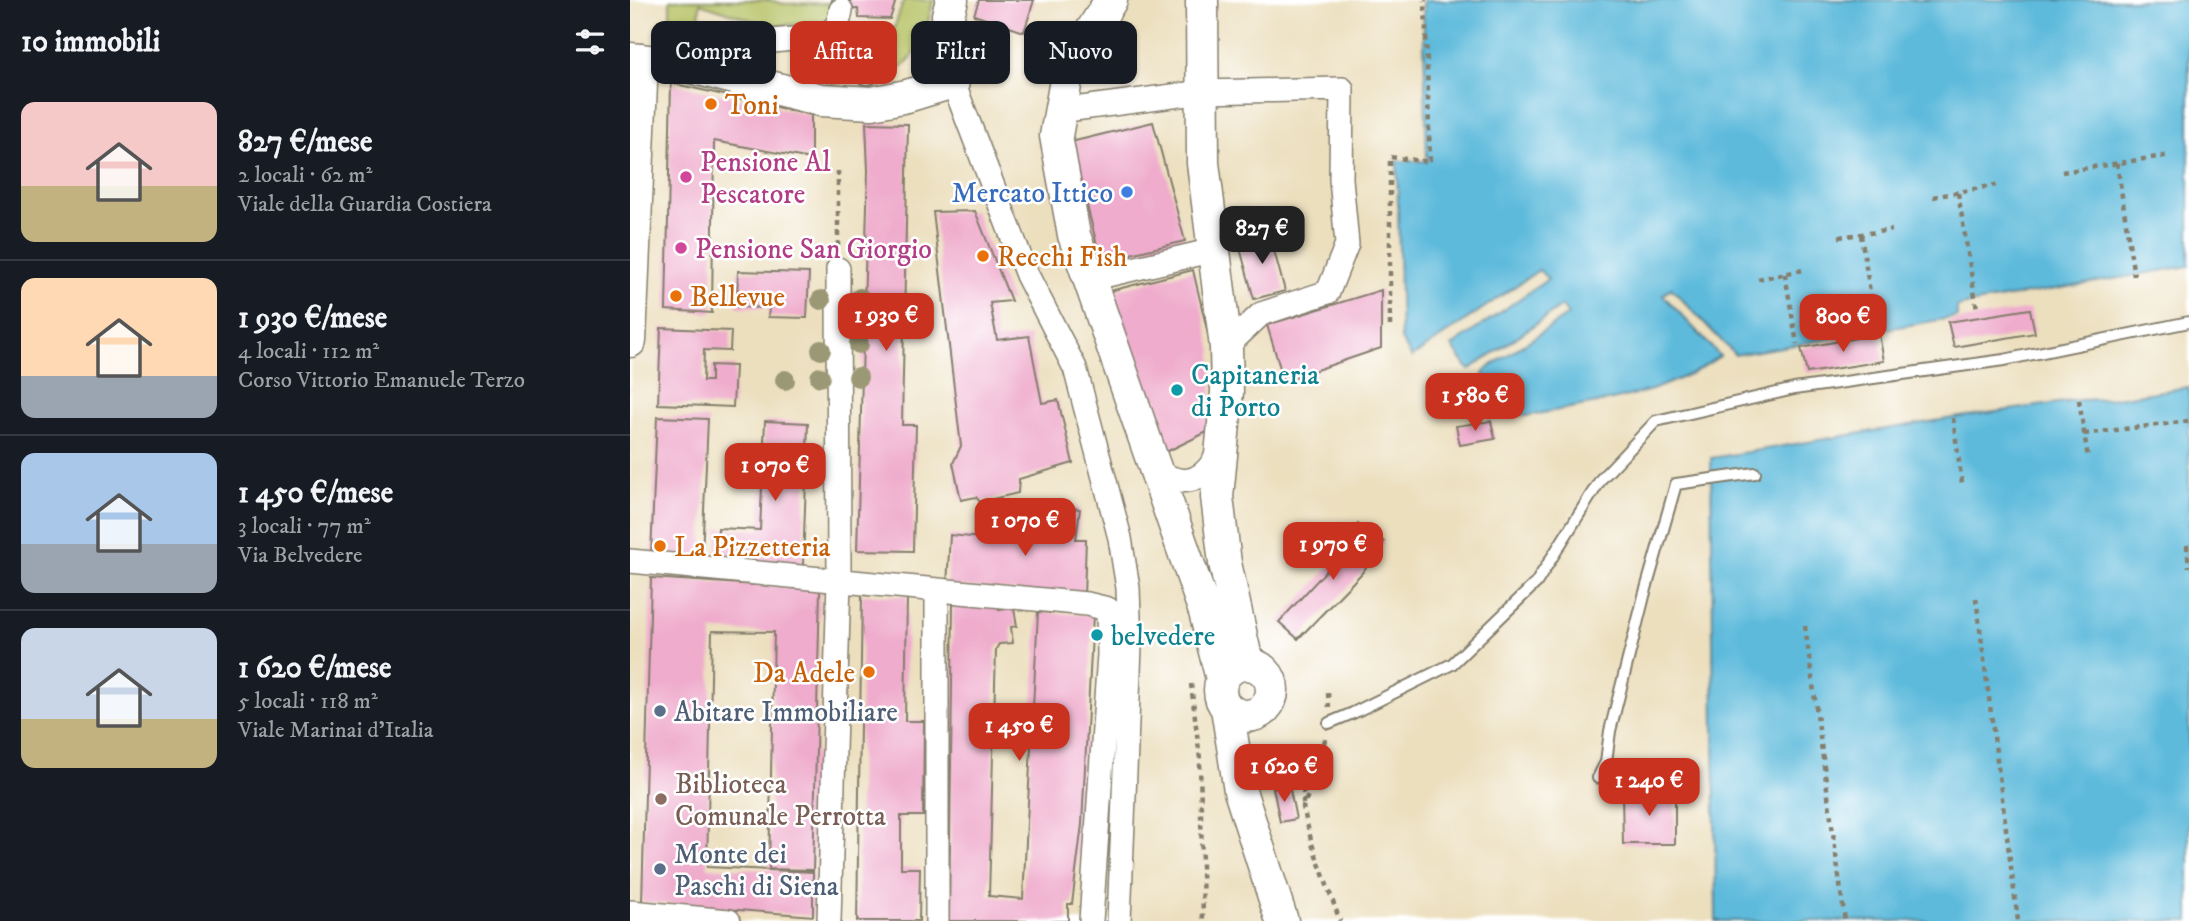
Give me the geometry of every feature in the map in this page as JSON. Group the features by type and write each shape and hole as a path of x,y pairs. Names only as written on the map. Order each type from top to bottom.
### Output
{"main road":[{"path":"948,21 952,0"},
{"path":"1111,0 1068,69 1059,111 1056,136 1074,235 1205,612 1238,691"},
{"path":"1202,0 1203,163 1226,347 1227,392 1217,497 1238,691 1240,791 1282,921"},
{"path":"630,341 636,60"},
{"path":"758,84 821,100 872,103 946,84"}],"street":[{"path":"776,41 823,36 834,31 841,10"},
{"path":"954,84 1027,275 1075,368 1120,538 1128,588 1130,647 1119,921"},
{"path":"1059,111 1203,92 1342,89 1341,179 1347,244 1328,292 1261,314 1226,347"},
{"path":"1090,279 1214,250"},
{"path":"829,921 839,580 838,269"},
{"path":"1156,469 1171,480 1190,480 1206,472 1223,442"},
{"path":"630,561 1087,604 1108,609 1109,654 1091,921"},
{"path":"937,591 937,921"},
{"path":"630,912 729,921"}],"lane":[{"path":"1329,723 1452,664 1536,583 1601,479 1656,421 1794,389 2004,360 2189,322"},
{"path":"1598,778 1606,762 1610,730 1676,484 1755,473"}],"path":[{"path":"1390,326 1390,157 1430,162 1425,0"},
{"path":"2062,172 2170,156"},
{"path":"2117,163 2134,276"},
{"path":"838,171 838,269"},
{"path":"1933,197 1996,185"},
{"path":"1958,194 1977,309"},
{"path":"1839,237 1892,230"},
{"path":"1861,234 1876,330"},
{"path":"1758,279 1803,270"},
{"path":"1785,274 1797,344"},
{"path":"2079,400 2088,458"},
{"path":"1953,418 1962,483"},
{"path":"2084,434 2189,421"},
{"path":"2189,547 2189,567"},
{"path":"1976,598 2018,921"},
{"path":"1805,626 1845,921"},
{"path":"1190,675 1200,759 1203,921"},
{"path":"1303,807 1318,772 1329,723 1328,693"},
{"path":"1304,777 1303,807 1312,844 1340,921"}],"green space":[{"path":"670,0 832,3 831,16 826,21 790,21 790,25 776,26 776,21 755,21 700,3 699,21 670,21"},
{"path":"904,0 933,0 928,21 911,21 911,58 897,71 897,21"}],"water":[{"path":"1423,0 2189,0 2189,266 1975,303 1957,307 1957,317 1735,355 1671,288 1663,295 1720,356 1693,373 1652,390 1608,401 1526,416 1486,407 1476,394 1485,370 1568,315 1562,306 1469,370 1452,346 1548,279 1539,270 1412,357 1401,340 1397,161 1427,161"},
{"path":"2189,387 2189,546 2185,547 2189,577 2189,921 1716,921 1711,458 1953,418"}],"building":[{"path":"832,0 896,0 890,19 859,18 858,9 831,10"},
{"path":"979,0 1034,0 1027,21 1024,21 1024,32 1010,27 1010,21 992,21 974,15"},
{"path":"671,84 811,115 811,159 714,141 712,313 666,310"},
{"name":"Mercato Ittico","path":"1153,122 1185,241 1101,261 1071,142"},
{"path":"866,123 908,124 902,425 916,425 913,551 857,550 868,171"},
{"path":"975,211 1011,301 990,303 997,340 1029,336 1042,403 1058,400 1073,463 1019,479 1018,493 980,502 976,497 961,500 953,463 961,446 933,212"},
{"path":"1269,232 1285,291 1254,299 1238,241"},
{"name":"Capitaneria di Porto","path":"1193,270 1212,351 1211,430 1166,452 1106,292"},
{"path":"738,271 809,273 807,318 768,317 769,308 737,307"},
{"path":"1381,290 1381,348 1284,381 1267,325"},
{"path":"2030,309 2035,333 1954,347 1948,322"},
{"path":"661,328 731,331 730,351 704,350 703,381 711,381 711,365 735,366 733,407 658,404"},
{"path":"1879,334 1884,361 1807,373 1801,348"},
{"path":"657,417 708,419 702,556 651,554"},
{"path":"765,421 808,423 803,565 716,562 718,528 760,530"},
{"path":"1491,421 1495,439 1460,445 1456,426"},
{"path":"1054,505 1080,509 1076,539 1086,539 1084,597 947,585 950,535 1026,542 1030,520"},
{"path":"1358,524 1384,542 1361,574 1298,639 1279,622 1337,559"},
{"path":"651,578 820,589 813,870 769,869 774,632 712,631 707,867 813,872 813,916 642,902"},
{"path":"862,595 907,596 905,721 924,721 923,816 901,816 901,868 920,868 919,921 857,921"},
{"path":"953,603 999,605 999,610 1014,608 1017,626 1011,627 1013,643 999,644 996,649 989,896 1023,899 1038,612 1093,615 1082,824 1072,904 1068,904 1068,921 949,921"},
{"path":"1289,785 1296,819 1280,822 1273,788"},
{"path":"1622,793 1675,793 1675,844 1623,844"}],"place":[{"name":"Toni","path":"711,104"},
{"name":"Pensione Al Pescatore","path":"686,177"},
{"name":"Mercato Ittico","path":"1127,192"},
{"name":"Pensione San Giorgio","path":"681,248"},
{"name":"Recchi Fish","path":"983,256"},
{"name":"Bellevue","path":"676,296"},
{"name":"Capitaneria di Porto","path":"1177,390"},
{"name":"La Pizzetteria","path":"660,546"},
{"name":"belvedere","path":"1097,635"},
{"name":"Da Adele","path":"869,672"},
{"name":"Abitare Immobiliare","path":"660,711"},
{"name":"Biblioteca Comunale Perrotta","path":"661,799"},
{"name":"Monte dei Paschi di Siena","path":"660,869"}]}
